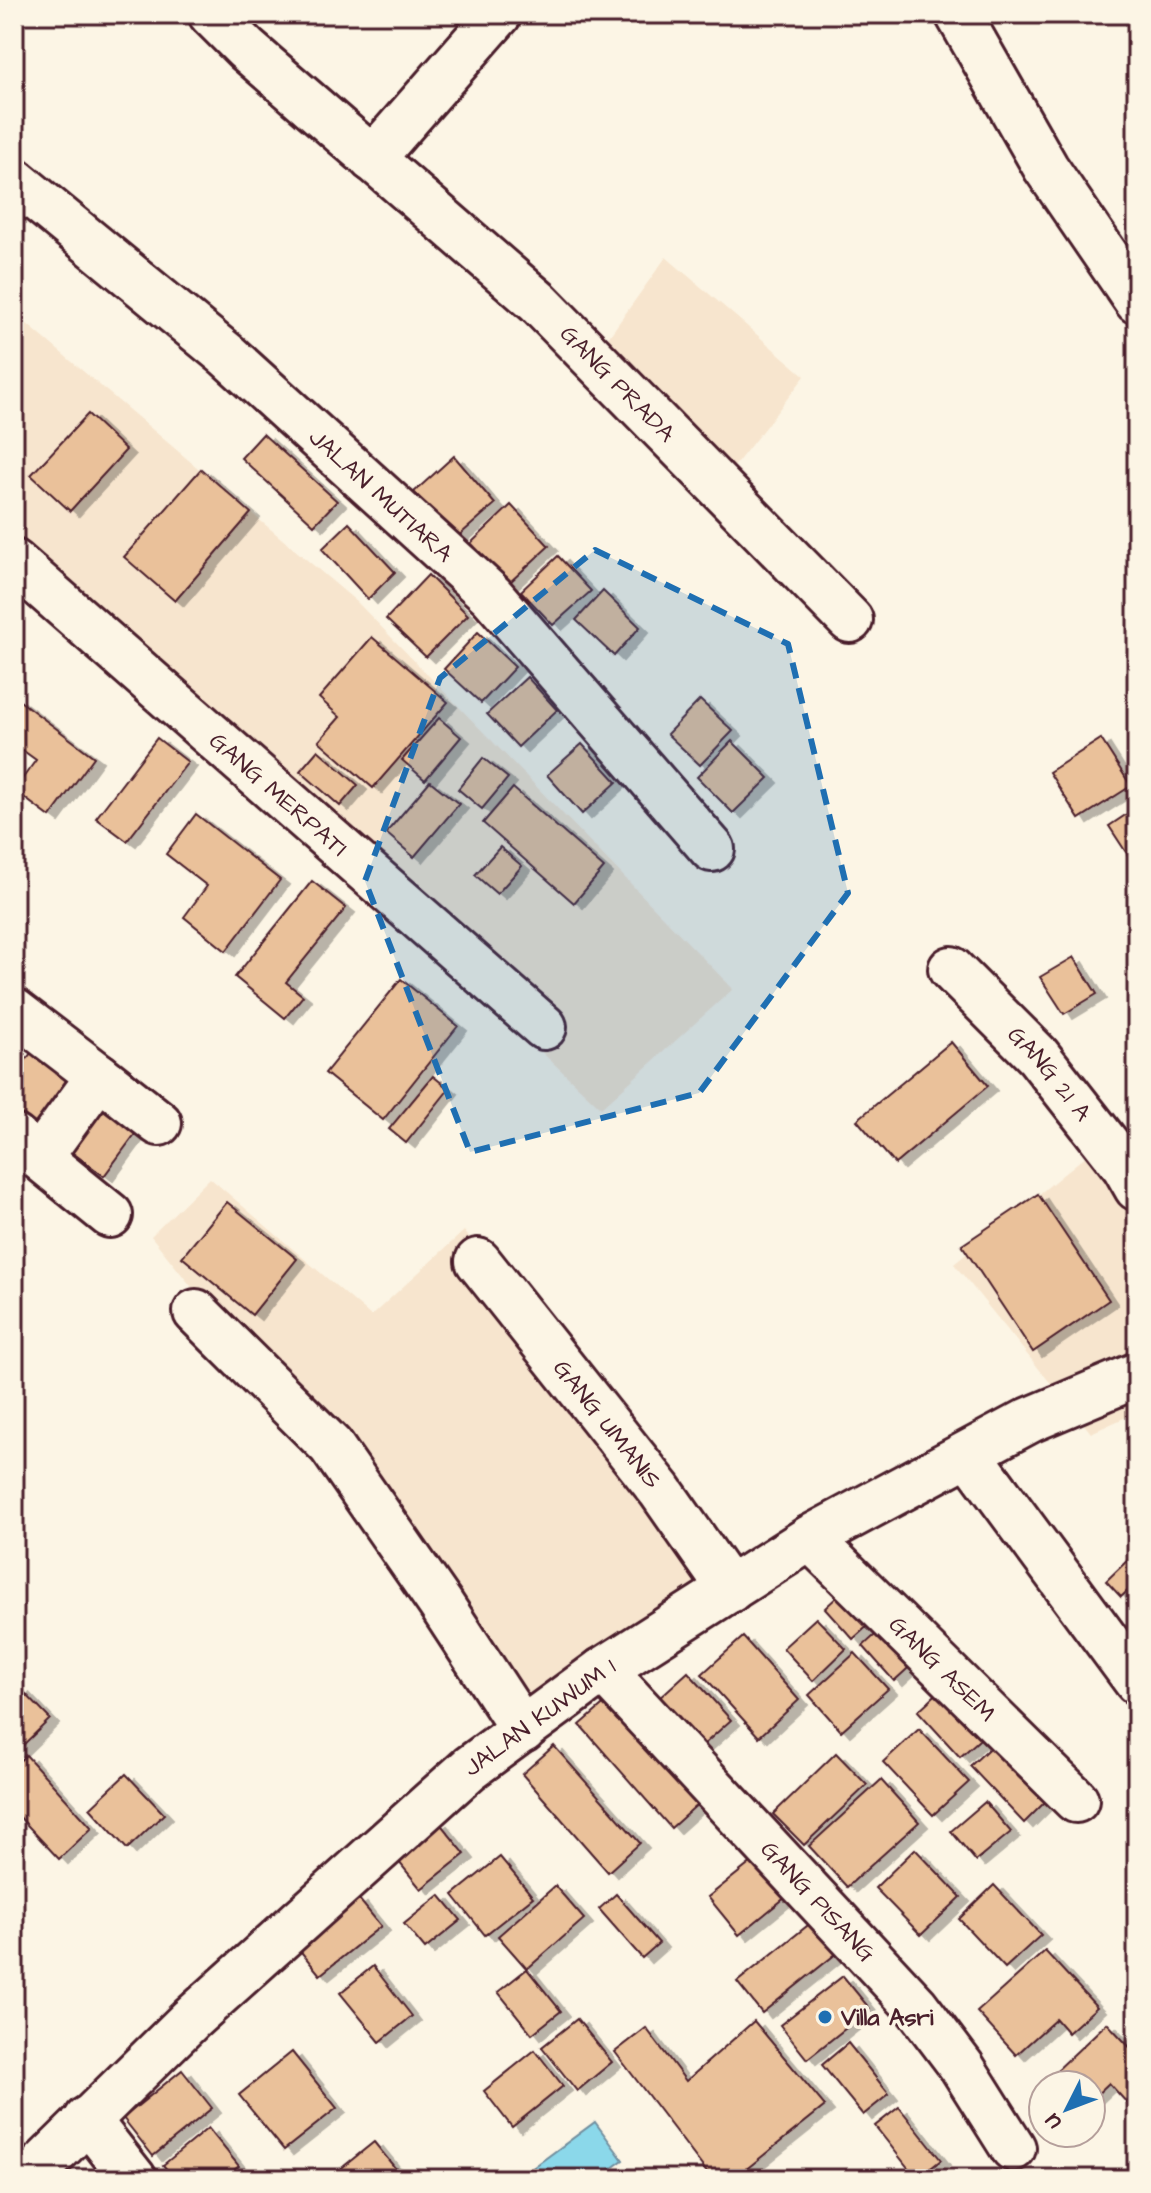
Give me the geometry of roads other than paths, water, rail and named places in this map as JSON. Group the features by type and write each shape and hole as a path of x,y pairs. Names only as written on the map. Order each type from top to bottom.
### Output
{"street":[{"name":"GANG PRADA","path":"211,14 246,49 539,303 850,620"},
{"path":"372,159 499,14"},
{"path":"958,14 1046,168 1137,301"},
{"name":"JALAN MUTIARA","path":"14,180 227,355 491,595 712,849"},
{"name":"GANG MERPATI","path":"14,562 544,1027"},
{"name":"GANG 21 A","path":"951,969 1038,1056 1125,1167 1137,1188"},
{"path":"14,1011 159,1123"},
{"path":"99,1076 27,1147 110,1215"},
{"name":"GANG UMANIS","path":"478,1261 660,1490 730,1590"},
{"path":"196,1312 331,1446 523,1730"},
{"name":"JALAN KUWUM 1","path":"28,2179 191,2019 458,1779 603,1670 810,1538 1030,1420 1137,1375"},
{"path":"969,1454 1137,1682"},
{"name":"GANG ASEM","path":"810,1538 1076,1800"},
{"name":"GANG PISANG","path":"603,1670 916,2006 962,2067 1013,2148"},
{"path":"87,2119 134,2179"}],"water":[{"path":"595,2122 623,2160 597,2179 519,2178"}],"place":[{"name":"Villa Asri","path":"825,2017"}]}
